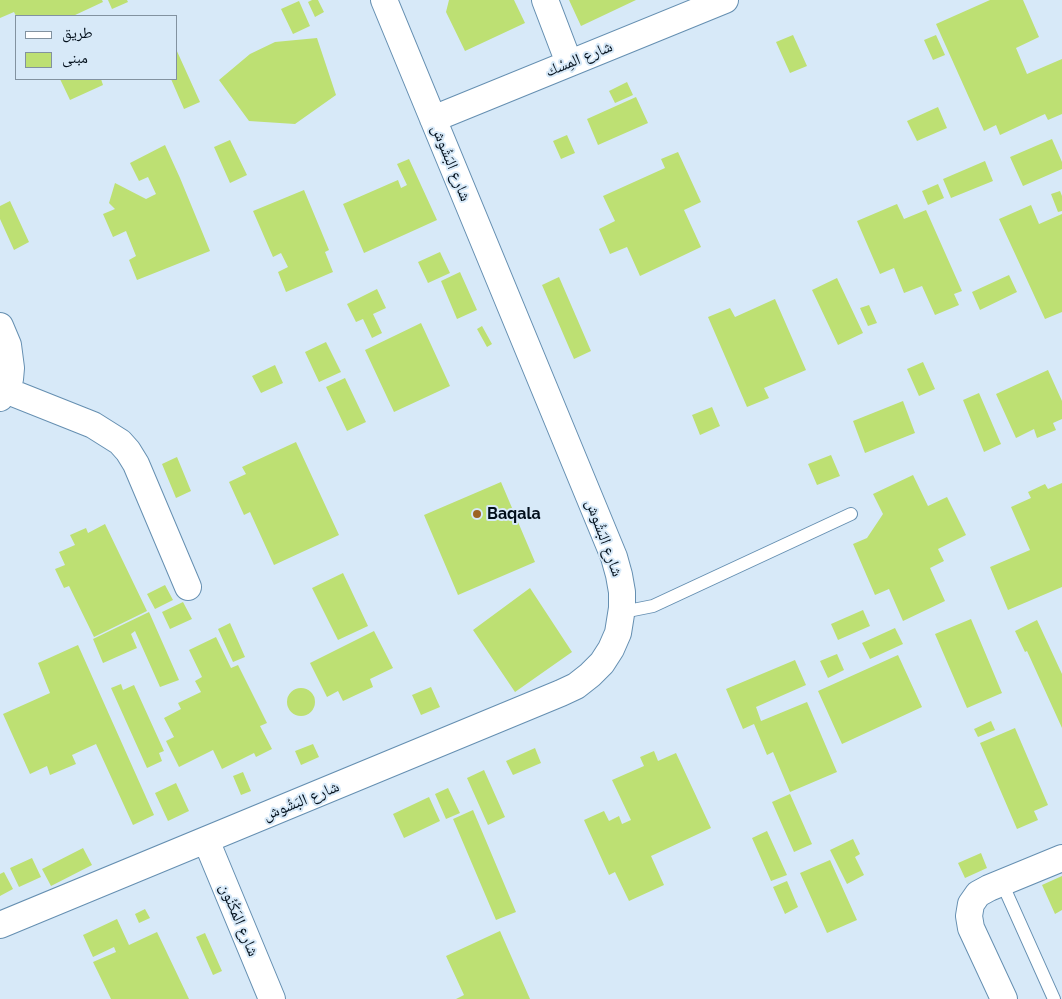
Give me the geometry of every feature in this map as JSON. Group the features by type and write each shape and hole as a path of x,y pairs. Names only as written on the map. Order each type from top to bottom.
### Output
{"street":[{"name":"شارع البَشُوش","path":"0,925 576,686 602,663 618,633 622,608 622,592 620,576 614,557 384,0"},
{"path":"545,0 569,63"},
{"name":"شارع المِسْك","path":"433,119 725,0"},
{"path":"0,326 10,356 11,368 3,394 93,425 120,442 136,464 188,587"},
{"name":"شارع المَكْنُون","path":"206,840 272,999"},
{"path":"1004,999 971,928 969,916 971,904 978,894 1062,858"}],"lane":[{"path":"622,608 632,610 653,606 851,514"},
{"path":"1002,883 1054,999"}],"building":[{"path":"0,0 102,0 103,2 75,15 16,15 14,12 0,18"},
{"path":"108,0 127,0 128,2 112,9"},
{"path":"318,0 324,12 315,17 308,2"},
{"path":"449,0 514,0 525,23 465,51 446,12"},
{"path":"569,0 636,0 581,26"},
{"path":"990,0 1023,0 1039,37 1016,48 1027,74 1062,59 1062,114 1048,120 1045,114 1000,135 996,125 984,131 936,24"},
{"path":"299,1 310,26 293,34 281,9"},
{"path":"793,35 807,66 790,73 776,42"},
{"path":"936,35 945,55 933,60 924,40"},
{"path":"317,38 336,95 295,124 249,121 219,80 250,54 275,42"},
{"path":"178,53 200,102 184,109 171,80 178,80"},
{"path":"60,80 101,80 103,85 70,100"},
{"path":"627,82 633,95 615,103 609,91"},
{"path":"636,97 648,123 598,145 587,119"},
{"path":"938,107 947,128 917,141 907,121"},
{"path":"567,135 575,153 561,159 553,141"},
{"path":"1052,139 1062,162 1062,169 1023,186 1010,157"},
{"path":"230,140 247,175 230,183 214,147"},
{"path":"165,145 210,251 137,280 129,260 136,256 126,231 113,237 103,214 115,209 109,203 115,183 146,199 156,194 148,177 139,181 130,163"},
{"path":"678,152 701,202 684,210 701,247 640,276 627,247 610,254 599,229 615,221 603,196 665,168 661,159"},
{"path":"409,159 437,220 364,253 343,204 398,180 401,188 407,185 397,164"},
{"path":"985,161 993,181 951,198 943,179"},
{"path":"938,184 944,198 928,205 922,191"},
{"path":"304,190 329,250 325,252 333,272 286,292 278,272 288,267 281,253 273,257 253,211"},
{"path":"1060,191 1062,211 1058,212 1051,194"},
{"path":"10,201 29,242 14,250 0,219 0,206"},
{"path":"897,204 904,219 926,210 962,291 954,294 959,305 935,315 922,286 904,293 894,268 880,274 857,221"},
{"path":"1031,205 1039,224 1062,214 1062,312 1045,319 999,219"},
{"path":"440,252 450,273 428,283 418,262"},
{"path":"460,272 477,310 457,319 441,281"},
{"path":"1009,275 1017,292 980,310 972,292"},
{"path":"559,277 591,351 574,359 542,285"},
{"path":"837,278 863,333 838,345 812,290"},
{"path":"377,289 386,308 373,314 382,333 372,338 363,319 356,322 347,304"},
{"path":"775,299 806,370 764,388 769,398 747,407 708,317 730,308 735,317"},
{"path":"869,305 877,323 868,326 860,308"},
{"path":"421,323 450,386 394,412 365,350"},
{"path":"482,326 492,344 487,347 477,329"},
{"path":"326,342 341,372 319,382 305,352"},
{"path":"923,362 935,389 919,396 907,369"},
{"path":"275,365 283,383 261,393 252,376"},
{"path":"1048,370 1062,401 1062,419 1053,423 1056,430 1037,438 1034,429 1016,438 996,394"},
{"path":"345,378 366,422 347,431 326,387"},
{"path":"979,393 1001,444 984,452 963,400"},
{"path":"903,401 915,433 865,453 853,421"},
{"path":"712,407 720,426 700,435 692,415"},
{"path":"296,442 339,535 274,565 250,512 244,515 229,482 246,474 242,467"},
{"path":"831,455 840,476 817,485 808,464"},
{"path":"177,457 191,491 176,498 162,464"},
{"path":"913,475 928,506 947,497 966,535 938,549 944,561 930,568 945,601 903,621 889,589 875,595 853,544 867,538 883,514 873,494"},
{"path":"501,482 535,562 458,595 424,515"},
{"path":"1062,483 1062,587 1008,610 990,567 1030,550 1011,507 1031,498 1028,492 1045,484 1048,489"},
{"path":"105,524 147,611 94,637 69,586 64,588 55,569 65,565 59,552 75,545 70,535 86,528 88,533"},
{"path":"343,573 368,626 338,640 312,588"},
{"path":"165,585 173,600 155,609 147,594"},
{"path":"530,588 572,652 515,692 473,630"},
{"path":"183,602 192,619 170,629 162,612"},
{"path":"863,610 870,626 838,640 831,624"},
{"path":"149,612 179,680 160,687 135,631 131,634 137,648 103,663 93,639"},
{"path":"971,619 1002,693 967,708 935,634"},
{"path":"1037,620 1062,674 1062,728 1027,651 1025,652 1015,631"},
{"path":"230,623 245,657 233,662 218,629"},
{"path":"895,628 903,644 870,659 862,643"},
{"path":"374,631 393,668 370,679 373,687 343,701 338,691 327,697 310,663"},
{"path":"216,637 231,668 238,665 267,723 260,726 272,749 256,757 254,753 222,769 213,750 179,767 166,741 174,737 164,718 181,709 178,703 201,692 195,681 202,677 189,650"},
{"path":"78,645 154,815 133,825 96,744 72,755 76,764 50,775 47,766 30,774 3,714 50,693 38,663"},
{"path":"837,654 844,670 828,678 820,661"},
{"path":"898,655 922,707 842,744 818,691"},
{"path":"795,660 806,685 756,707 761,721 807,702 837,772 790,792 773,752 767,755 754,724 743,729 726,689"},
{"path":"121,684 123,690 134,685 164,751 159,753 162,761 147,768 111,688"},
{"path":"431,687 440,707 421,715 412,695"},
{"path":"301,688 311,692 315,702 311,712 301,716 291,712 287,702 291,692"},
{"path":"991,721 995,730 978,737 974,729"},
{"path":"1015,728 1048,805 1034,811 1038,820 1017,829 980,743"},
{"path":"313,744 319,757 301,765 295,751"},
{"path":"535,748 541,763 513,775 506,761"},
{"path":"654,751 658,761 676,753 711,828 651,856 664,885 629,901 615,872 609,875 584,820 604,811 609,821 619,816 622,824 631,820 612,780 644,766 640,757"},
{"path":"484,770 505,817 488,825 467,778"},
{"path":"243,772 251,791 241,795 233,776"},
{"path":"176,783 189,811 168,821 155,793"},
{"path":"448,788 460,813 446,819 435,794"},
{"path":"790,794 812,844 794,852 772,802"},
{"path":"429,797 440,821 404,838 393,814"},
{"path":"473,810 516,912 496,920 453,819"},
{"path":"767,831 787,875 771,881 752,838"},
{"path":"853,839 860,854 855,857 864,875 847,884 830,850"},
{"path":"83,848 92,865 51,886 42,869"},
{"path":"981,853 987,868 965,878 958,863"},
{"path":"32,858 41,877 19,887 10,868"},
{"path":"830,860 857,920 827,933 800,873"},
{"path":"4,872 13,889 0,896 0,874"},
{"path":"1062,876 1062,910 1055,914 1042,885"},
{"path":"787,881 798,907 785,914 773,887"},
{"path":"145,909 150,918 139,923 135,914"},
{"path":"117,919 129,945 157,932 189,999 111,999 93,962 116,952 114,947 93,957 83,935"},
{"path":"500,931 530,999 456,999 464,995 446,956"},
{"path":"205,933 222,971 213,975 196,937"}],"place":[{"name":"Baqala","path":"477,514"}]}
